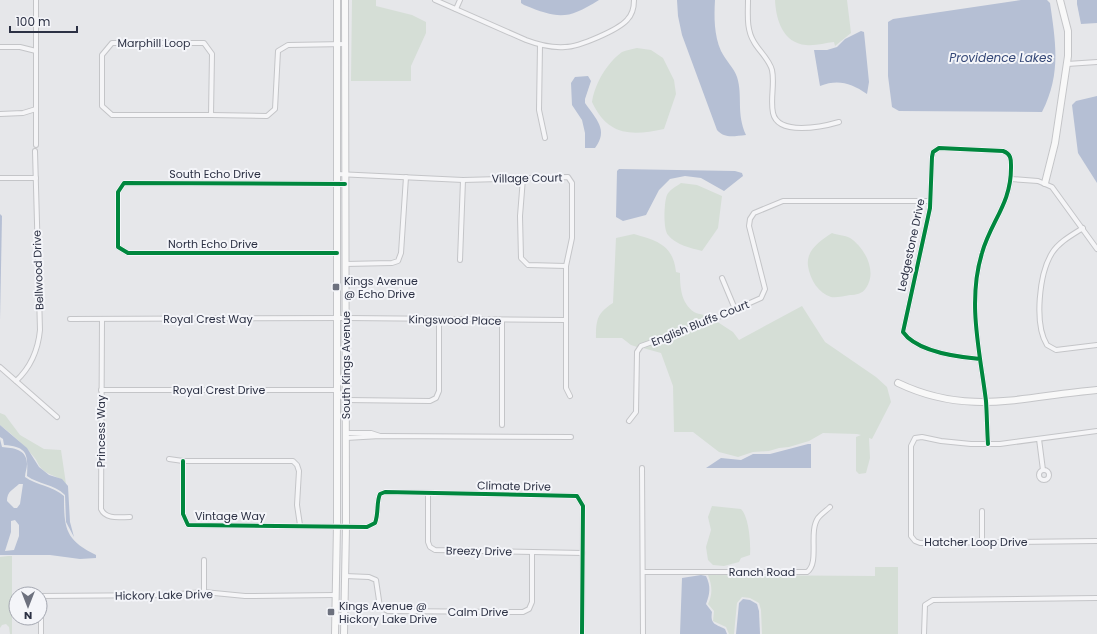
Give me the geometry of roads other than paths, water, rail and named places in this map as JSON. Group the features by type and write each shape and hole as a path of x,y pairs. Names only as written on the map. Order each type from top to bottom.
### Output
{"main road":[{"name":"South Kings Avenue","path":"335,634 337,526 337,0"},
{"name":"South Kings Avenue","path":"344,634 346,527 346,0"},
{"path":"1045,183 1054,148 1067,64 1068,31 1060,0"},
{"path":"337,113 345,114"},
{"path":"898,383 918,392 941,399 986,403 1097,390"}],"street":[{"path":"36,0 36,145"},
{"path":"434,0 540,45 566,47 583,44 626,21 633,11 634,0"},
{"path":"456,9 460,0"},
{"path":"748,0 750,35 772,70 773,112 776,121 789,127 820,127 838,122"},
{"name":"Marphill Loop","path":"211,115 212,54 204,43 112,44 102,55 102,106 112,115 268,116 276,108 278,51 288,45 346,44"},
{"path":"540,45 539,110 545,138"},
{"path":"0,47 20,47 36,51"},
{"path":"1067,64 1097,62"},
{"path":"0,114 23,113 36,109"},
{"name":"Ledgestone Drive","path":"980,359 940,352 911,340 903,332 930,208 932,157 933,152 939,148 1005,152 1009,154 1011,160 1011,179 1006,202 987,239 979,266 974,304 986,403"},
{"name":"Bellwood Drive","path":"16,381 26,371 35,354 40,330 35,151"},
{"name":"Village Court","path":"337,174 463,180 568,178 572,183 572,238 566,266 565,320 566,388 570,396"},
{"path":"345,264 392,263 398,261 401,253 406,177"},
{"path":"0,178 36,178"},
{"path":"523,178 520,216 521,258 528,265 566,266"},
{"path":"1011,179 1045,183 1058,193 1097,249"},
{"path":"460,260 463,180"},
{"name":"South Echo Drive","path":"118,220 118,192 124,183 345,184"},
{"name":"English Bluffs Court","path":"630,421 636,412 637,352 641,346 705,323 761,298 764,294 765,289 749,226 750,219 754,213 783,200 930,201"},
{"name":"North Echo Drive","path":"118,220 118,247 128,253 337,253"},
{"path":"1082,228 1060,245 1048,260 1040,300 1042,334 1047,346 1056,350 1097,345"},
{"path":"722,278 735,310"},
{"name":"Royal Crest Way","path":"70,319 346,318"},
{"name":"Kingswood Place","path":"346,318 565,320"},
{"name":"Princess Way","path":"102,319 101,509 103,514 109,517 130,517"},
{"path":"346,400 430,401 436,398 439,391 439,320"},
{"path":"502,320 502,425"},
{"path":"0,367 58,417"},
{"name":"Royal Crest Drive","path":"101,390 337,390"},
{"path":"986,403 988,444"},
{"name":"Hatcher Loop Drive","path":"1097,431 988,444 957,443 922,437 915,438 911,446 911,536 915,541 920,543 1097,541"},
{"path":"346,436 571,437"},
{"path":"1039,439 1043,470"},
{"path":"169,459 183,461 292,461 297,465 299,471 297,505 300,525"},
{"name":"Vintage Way","path":"183,461 183,514 188,525 337,526"},
{"path":"642,468 643,634"},
{"name":"Climate Drive","path":"337,526 367,527 375,522 380,494 428,493 577,496 583,506 582,634"},
{"name":"Breezy Drive","path":"428,493 428,542 430,547 435,550 583,553"},
{"name":"Ranch Road","path":"643,572 807,572 810,570 813,563 813,530 818,518 830,507"},
{"path":"982,511 982,542"},
{"name":"Calm Drive","path":"345,576 369,577 376,580 380,607 388,611 523,612 529,608 532,602 532,552"},
{"path":"204,560 204,592"},
{"name":"Hickory Lake Drive","path":"48,596 159,595 204,592 245,596 335,595"},
{"path":"924,634 925,605 933,600 1097,598"}],"water":[{"path":"521,0 599,0 579,11 570,14 555,15 524,5 521,3"},
{"path":"677,0 715,0 717,39 721,51 737,77 740,91 741,119 746,135 727,136 723,135 717,130 682,35 678,16"},
{"name":"Providence Lakes","path":"1021,0 1047,0 1050,3 1054,32 1055,59 1052,85 1042,112 899,111 892,107 888,76 888,22 893,19"},
{"path":"1077,0 1097,0 1097,23 1081,24"},
{"path":"861,31 864,32 869,82 867,94 844,83 833,83 820,86 814,50 827,50 837,47 845,39"},
{"path":"588,76 591,81 585,103 597,120 601,130 599,142 595,148 585,148 585,133 582,120 572,105 571,83 575,77"},
{"path":"1097,96 1097,183 1078,153 1072,105 1076,101"},
{"path":"619,169 735,171 742,173 743,176 724,191 701,178 685,176 670,179 659,190 646,215 623,221 616,217 617,171"},
{"path":"0,214 2,216 0,321"},
{"path":"0,425 27,448 39,467 49,475 62,479 68,486 70,522 74,537 66,522 65,495 61,491 51,486 31,479 27,476 27,462 25,453 18,448 4,445 3,439 0,437"},
{"path":"0,439 2,447 19,450 25,455 27,464 25,477 55,490 64,496 65,517 68,532 78,544 96,555 96,558 80,559 50,555 0,555","holes":["19,484 23,484 20,504 17,508 14,508 7,501 7,498 11,491","15,520 19,525 19,536 14,550 5,551 11,532 11,521"]},
{"path":"811,444 811,468 706,468 721,458 741,460 753,454 770,454"},
{"path":"701,575 706,576 709,583 709,593 706,604 712,612 712,619 716,625 725,629 727,634 680,634 682,578"},
{"path":"743,599 750,600 757,604 759,611 760,634 736,634 739,603"}],"place":[{"name":"Kings Avenue @ Echo Drive","path":"336,287"},
{"name":"Kings Avenue @ Hickory Lake Drive","path":"331,612"}]}
